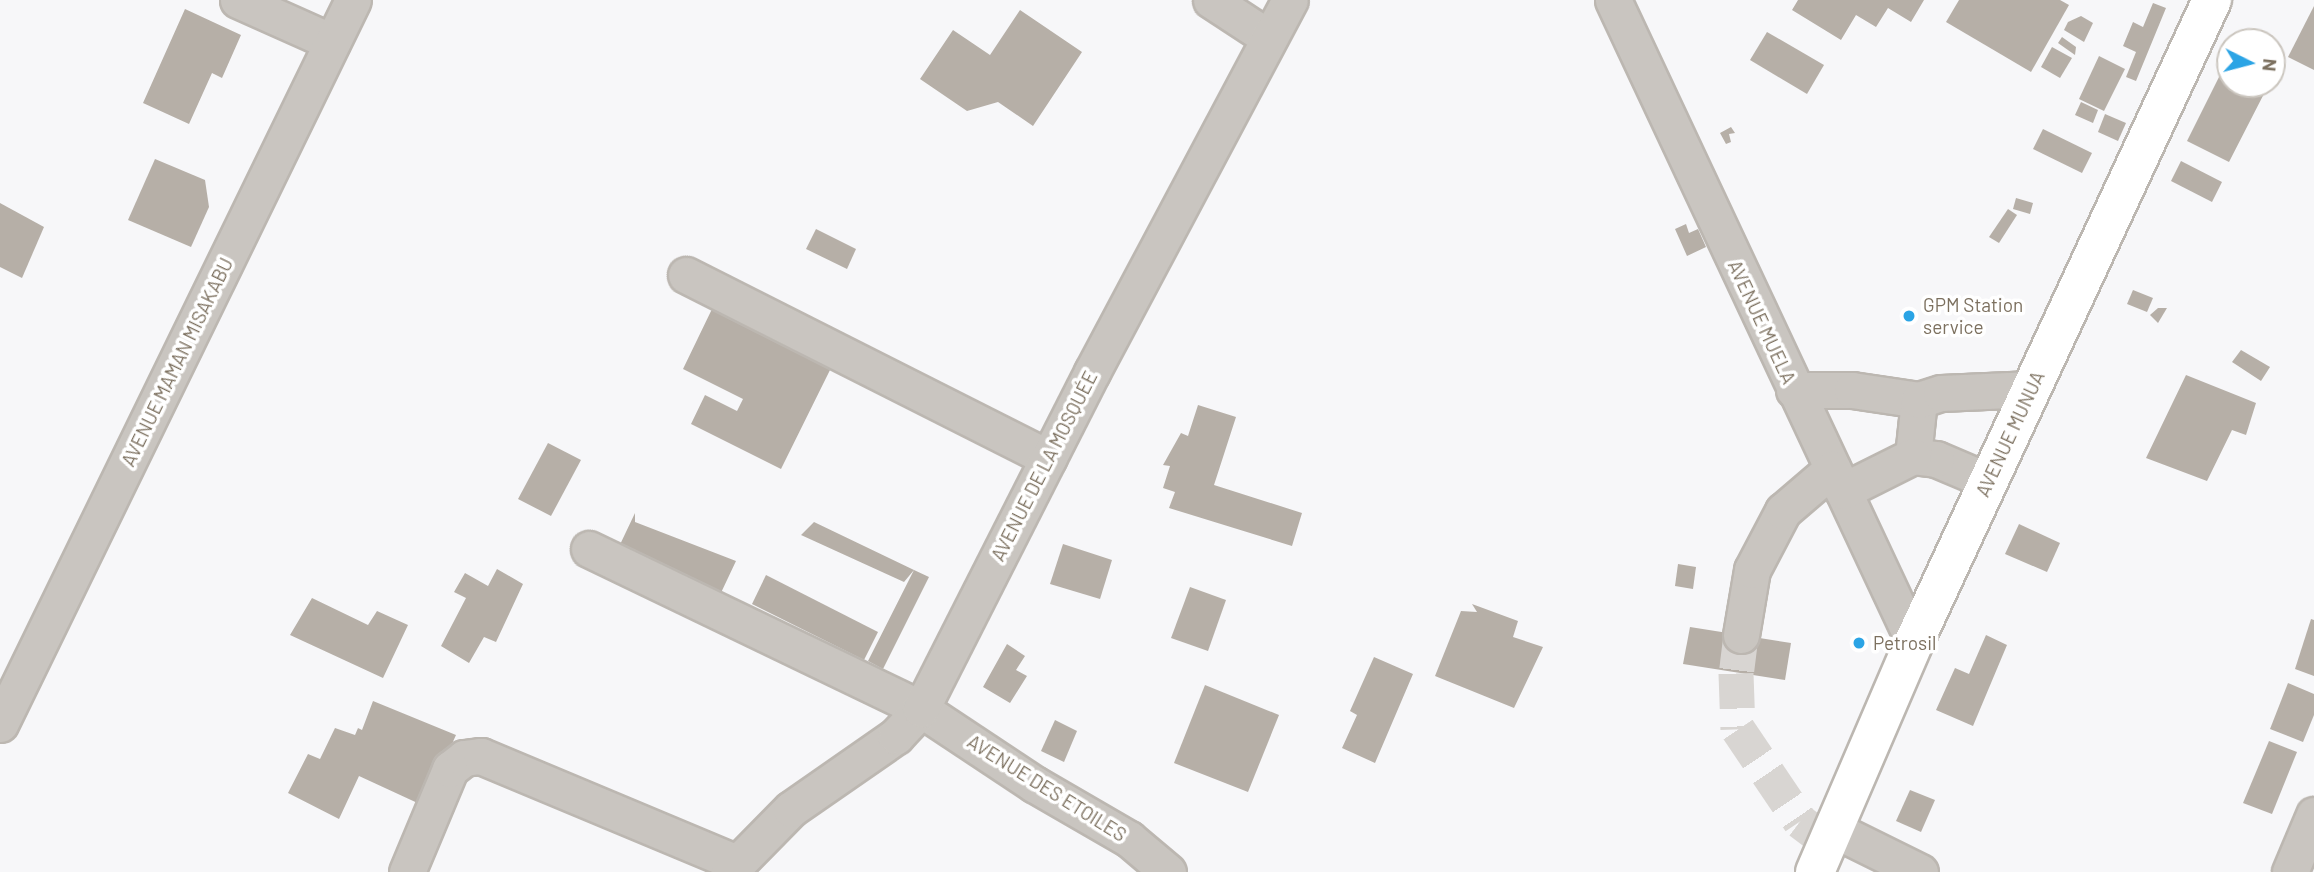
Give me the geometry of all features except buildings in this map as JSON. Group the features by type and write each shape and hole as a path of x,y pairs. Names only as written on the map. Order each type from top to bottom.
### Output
{"main road":[{"name":"AVENUE MUNUA","path":"1815,872 1914,642 2212,0"}],"street":[{"path":"238,0 332,42"},
{"name":"AVENUE MAMAN MISAKABU","path":"0,724 353,0"},
{"path":"1211,0 1269,38"},
{"name":"AVENUE DE LA MOSQUÉE","path":"733,868 791,809 895,736 921,709 1048,458 1290,0"},
{"name":"AVENUE MUELA","path":"1613,0 1914,642"},
{"path":"686,275 1048,458"},
{"path":"1794,390 1852,390 1919,400 1941,393 2032,388"},
{"path":"1913,456 1919,400"},
{"path":"1741,635 1752,570 1783,511 1838,480 1913,456 1936,459 1988,481"},
{"name":"AVENUE DES ETOILES","path":"589,549 921,709 1034,784 1129,839 1168,872"},
{"path":"407,872 450,769 464,758 481,756 733,868"},
{"path":"2290,872 2314,815"},
{"path":"1833,829 1920,872"}],"tunnel":[{"path":"1741,635 1736,673 1738,729 1800,821 1829,843"}],"place":[{"name":"GPM Station service","path":"1909,316"},
{"name":"Petrosil","path":"1859,643"}]}
